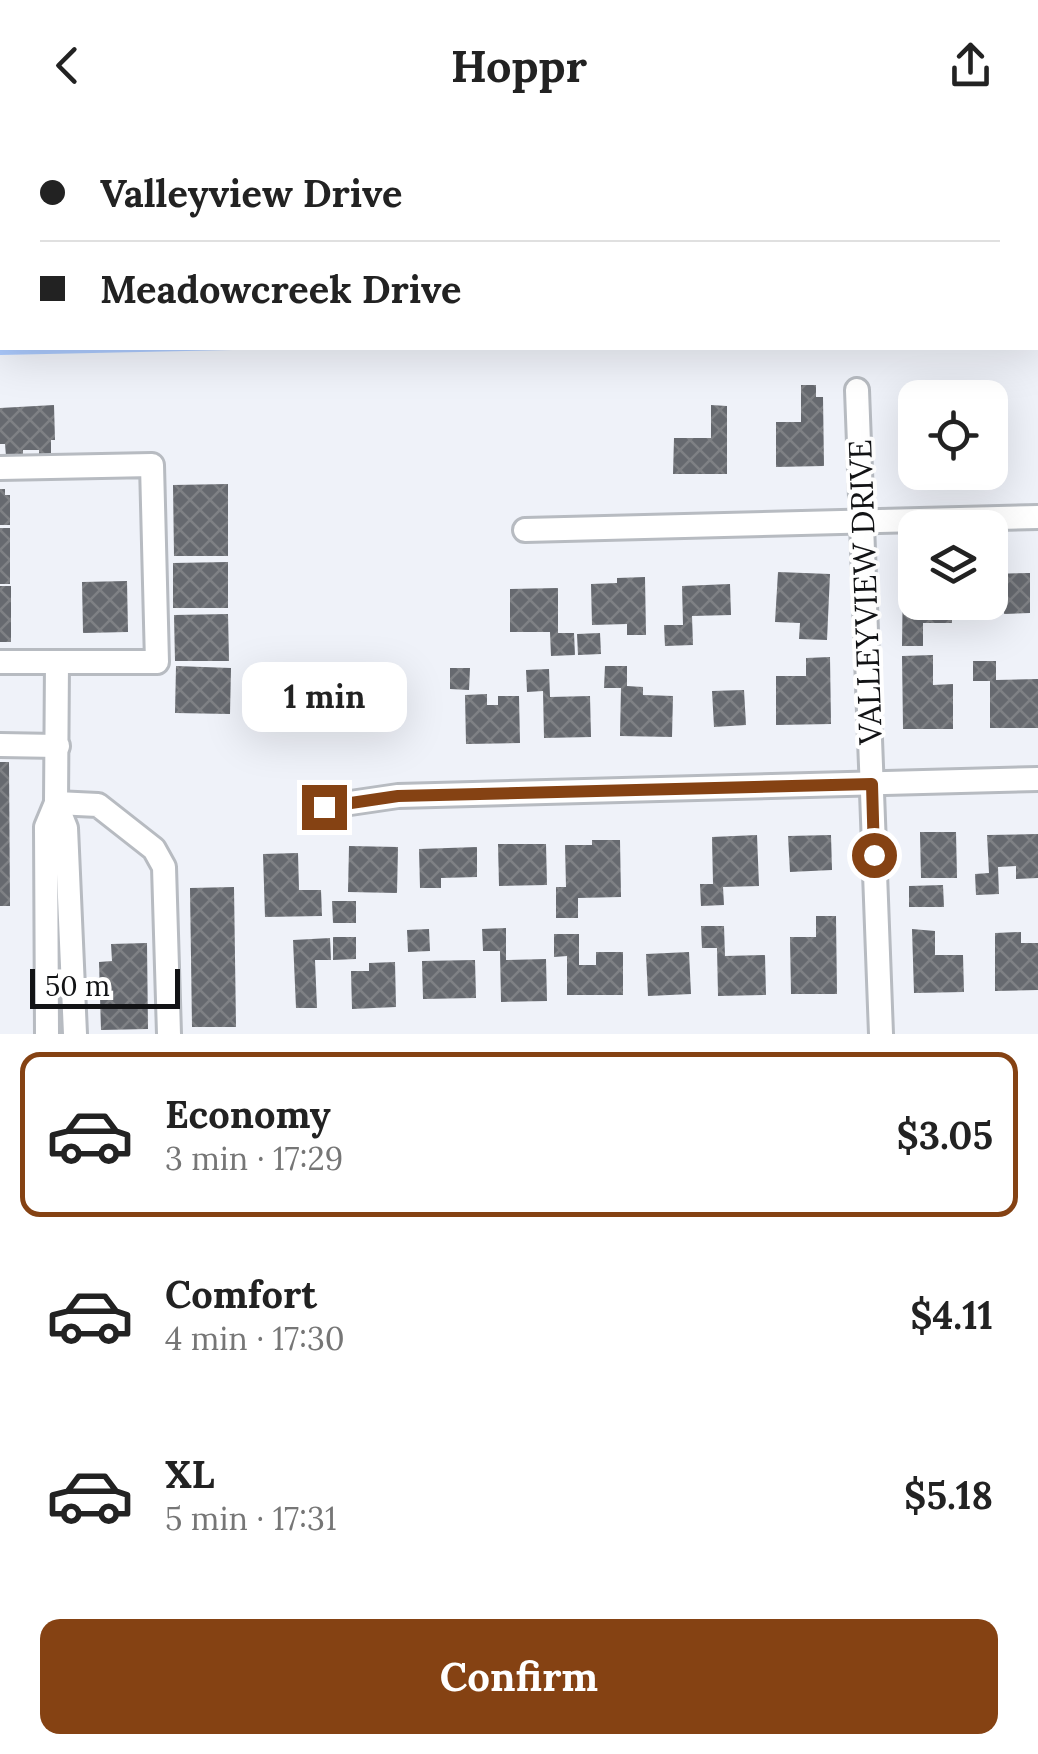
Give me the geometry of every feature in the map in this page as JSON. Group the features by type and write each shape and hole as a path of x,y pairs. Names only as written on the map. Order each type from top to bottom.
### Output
{"street":[{"name":"VALLEYVIEW DRIVE","path":"858,390 881,1034"},
{"path":"0,468 152,465 158,662 0,662"},
{"path":"525,530 1038,518"},
{"path":"46,1034 46,828 56,803 57,662"},
{"path":"0,745 58,746"},
{"path":"324,807 398,796 1038,779"},
{"path":"56,803 66,828 74,1034"},
{"path":"56,803 98,805 154,848 164,866 169,1034"}],"green space":[{"path":"0,350 237,350 0,355"}],"building":[{"path":"801,385 816,385 816,397 823,397 824,466 776,467 776,422 801,422"},
{"path":"54,405 55,440 51,440 51,456 39,457 39,450 23,450 23,456 6,456 5,444 0,444 0,408"},
{"path":"711,405 727,406 727,474 673,474 674,438 711,438"},
{"path":"228,484 228,556 174,556 173,485"},
{"path":"0,489 10,495 10,525 0,525"},
{"path":"0,528 10,528 10,584 0,584"},
{"path":"228,562 228,608 173,608 173,563"},
{"path":"778,572 830,574 827,640 799,639 800,623 775,622"},
{"path":"1030,573 1030,613 1008,614 1008,574"},
{"path":"645,577 646,635 627,635 627,624 592,625 591,584"},
{"path":"127,581 128,632 83,633 82,582"},
{"path":"730,584 731,615 692,616 693,645 665,646 664,625 683,625 682,586"},
{"path":"0,586 11,586 11,642 0,642"},
{"path":"558,588 558,633 574,633 575,655 551,656 550,632 510,632 510,589"},
{"path":"228,614 229,661 175,661 174,615"},
{"path":"902,620 952,620 923,623 923,646 902,646"},
{"path":"600,633 601,654 578,655 577,634"},
{"path":"933,655 933,685 953,684 953,729 903,729 902,656"},
{"path":"830,657 831,724 776,725 776,676 806,676 806,658"},
{"path":"973,661 996,661 996,680 1038,679 1038,728 990,728 990,681 973,681"},
{"path":"176,666 231,668 230,714 175,713"},
{"path":"605,666 627,666 627,686 643,687 643,695 673,696 672,737 620,736 621,688 604,688"},
{"path":"450,668 470,668 469,690 450,689"},
{"path":"549,669 550,697 590,696 591,737 544,738 543,691 527,692 526,670"},
{"path":"744,690 746,725 714,727 712,691"},
{"path":"487,694 487,705 498,705 498,696 519,696 520,743 466,744 465,695"},
{"path":"0,762 9,762 10,906 0,906"},
{"path":"920,832 956,832 957,878 921,878"},
{"path":"1038,834 1038,878 1016,879 1016,866 998,867 999,894 976,895 975,874 989,873 987,835"},
{"path":"757,835 759,886 723,887 724,905 701,906 700,884 713,884 712,837"},
{"path":"831,835 832,870 790,872 788,836"},
{"path":"592,840 620,840 621,897 578,898 578,918 556,918 556,887 566,887 565,845 592,845"},
{"path":"498,844 546,844 547,885 499,886"},
{"path":"349,846 398,847 397,893 348,892"},
{"path":"477,847 477,877 441,878 441,888 420,888 419,849"},
{"path":"298,853 299,890 321,890 322,916 265,917 263,854"},
{"path":"943,885 944,907 909,907 909,886"},
{"path":"234,887 236,1027 192,1027 190,888"},
{"path":"332,901 356,901 356,923 333,923"},
{"path":"816,916 836,916 837,994 791,994 790,937 816,937"},
{"path":"701,926 724,926 725,956 765,955 766,995 718,996 717,948 702,948"},
{"path":"506,928 506,960 546,959 547,1001 501,1002 500,951 483,951 482,929"},
{"path":"429,929 430,951 408,952 407,930"},
{"path":"912,929 935,931 935,955 963,955 964,992 914,993"},
{"path":"1021,932 1021,943 1038,943 1038,990 995,991 995,933"},
{"path":"554,934 579,934 579,965 596,965 596,952 623,952 623,995 567,995 567,956 554,957"},
{"path":"333,937 356,937 356,959 333,960"},
{"path":"330,938 331,960 315,960 317,1008 296,1008 293,940"},
{"path":"147,943 148,1029 101,1030 99,962 112,961 111,944"},
{"path":"689,952 691,994 648,996 646,954"},
{"path":"475,960 476,998 423,999 422,961"},
{"path":"395,962 396,1007 352,1009 351,971 369,971 369,963"}],"route":[{"path":"324,807 398,796 872,784 874,855"}]}
